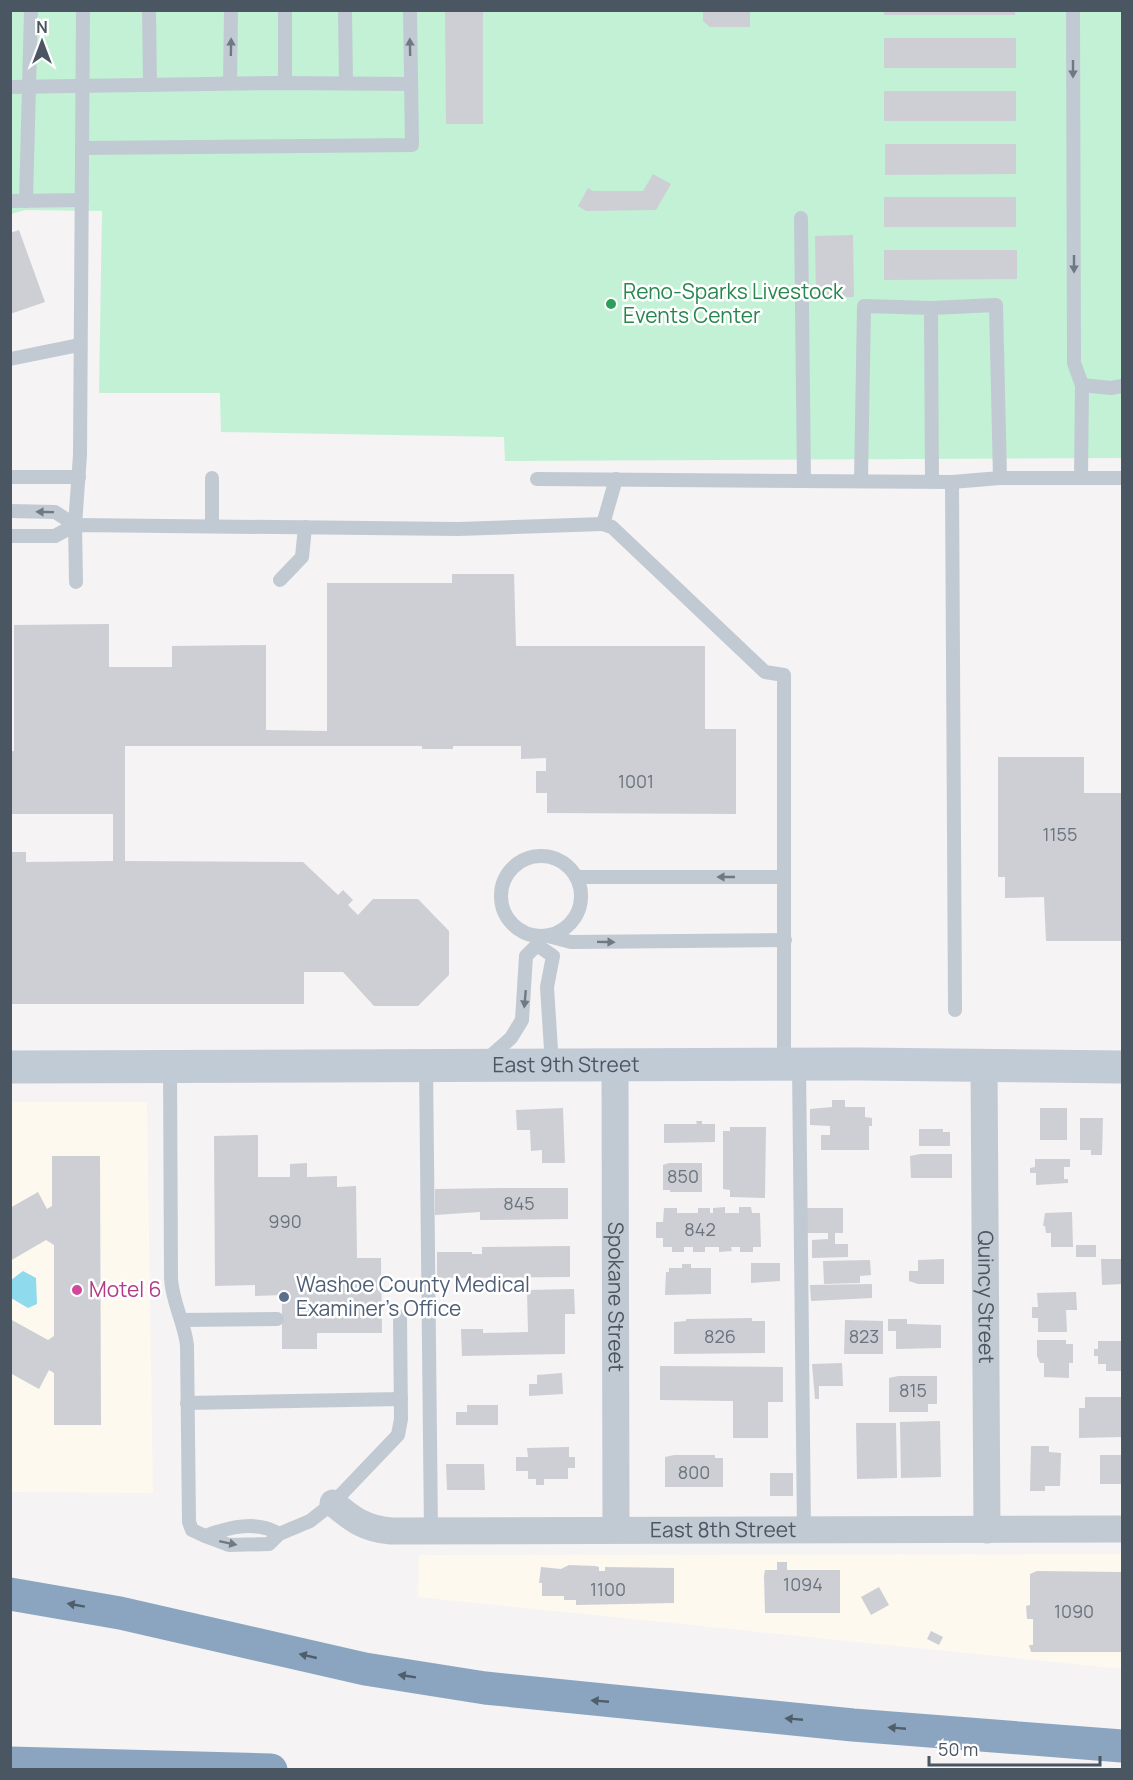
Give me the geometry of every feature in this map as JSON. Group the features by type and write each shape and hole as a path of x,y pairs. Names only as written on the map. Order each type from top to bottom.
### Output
{"highway":[{"path":"10,1594 120,1613 366,1669 485,1688 853,1725 1122,1746"},
{"path":"10,1763 271,1770"}],"street":[{"name":"East 9th Street","path":"10,1067 791,1064 1122,1067"},
{"name":"Spokane Street","path":"615,1065 616,1530"},
{"name":"Quincy Street","path":"984,1065 987,1530"},
{"name":"East 8th Street","path":"333,1503 358,1524 372,1530 1122,1529"}],"lane":[{"path":"26,201 31,10"},
{"path":"76,582 83,10"},
{"path":"149,10 150,84"},
{"path":"230,83 231,10"},
{"path":"285,10 285,83"},
{"path":"345,10 346,83"},
{"path":"82,148 412,145 410,10"},
{"path":"1073,10 1074,363 1082,385 1081,478"},
{"path":"10,87 230,83 411,84"},
{"path":"10,201 82,200"},
{"path":"801,218 804,480"},
{"path":"861,481 864,306 931,308 996,305 1000,478"},
{"path":"931,308 932,481"},
{"path":"10,360 79,345"},
{"path":"1082,385 1111,388 1122,386"},
{"path":"10,477 79,477"},
{"path":"213,478 213,526"},
{"path":"537,479 952,482 1000,478 1122,478"},
{"path":"603,524 616,479"},
{"path":"952,482 956,1010"},
{"path":"10,511 55,512 75,525"},
{"path":"10,536 55,536 75,525 458,529 603,524 612,527 765,672 784,675 785,940 791,1064 804,1530"},
{"path":"280,580 302,557 305,527"},
{"path":"480,1065 511,1038 522,1020 526,957 541,939 570,924 577,914 580,889 576,877 568,866 556,859 542,856 529,858 516,864 507,874 502,887 501,900 505,914 513,925 524,933 541,939 571,942 785,940"},
{"path":"576,877 784,876"},
{"path":"541,939 553,956 547,987 552,1065"},
{"path":"170,1066 171,1278 172,1296 182,1320 187,1345 189,1522 192,1530 205,1536 229,1527 268,1527 279,1534 310,1521 333,1503 398,1435 401,1419 400,1317"},
{"path":"426,1066 431,1531"},
{"path":"182,1320 277,1319"},
{"path":"187,1403 401,1399"}],"shaded area":[{"path":"10,1102 147,1102 153,1493 11,1492"},
{"path":"1122,1554 1122,1669 418,1597 419,1555"}],"green space":[{"name":"Reno-Sparks Livestock Events Center","path":"11,11 1122,11 1122,458 505,461 504,437 221,432 220,393 99,393 102,211 25,210 11,214"}],"water":[{"path":"23,1271 36,1278 37,1304 28,1308 11,1298 11,1280"}],"building":[{"path":"445,10 483,10 483,124 446,124"},
{"path":"703,10 750,10 750,27 710,27 703,21"},
{"path":"884,10 1015,10 1015,15 884,15"},
{"path":"884,38 1016,38 1016,68 884,68"},
{"path":"884,91 1016,91 1016,121 884,121"},
{"path":"885,144 1016,144 1016,174 885,175"},
{"path":"653,174 671,184 656,210 586,211 578,206 588,188 593,191 643,191"},
{"path":"884,197 1016,197 1016,227 884,227"},
{"path":"19,230 45,302 10,314 10,233"},
{"path":"853,235 854,297 816,298 815,236"},
{"path":"884,250 1017,250 1017,279 884,280"},
{"path":"452,574 514,574 516,646 705,646 705,729 736,729 736,814 547,813 547,793 536,793 536,771 546,771 546,758 521,759 521,746 453,746 453,749 422,749 422,746 125,746 125,861 303,862 338,895 343,890 353,900 348,905 358,915 373,899 418,899 449,931 449,975 418,1006 374,1006 343,972 304,972 304,1004 10,1004 10,852 26,852 26,862 113,861 113,814 10,814 10,751 14,751 14,625 109,624 109,667 172,667 172,646 266,645 266,730 327,731 327,583 452,583"},
{"path":"998,757 1084,757 1084,793 1122,793 1122,941 1046,941 1044,897 1005,898 1005,877 998,877"},
{"path":"832,1100 845,1100 845,1107 865,1107 865,1117 872,1118 872,1126 869,1126 869,1150 821,1150 821,1135 830,1135 830,1126 810,1125 810,1109 832,1107"},
{"path":"563,1108 565,1163 542,1163 542,1150 531,1151 530,1130 517,1130 516,1110"},
{"path":"1040,1108 1067,1108 1067,1140 1040,1140"},
{"path":"1080,1118 1103,1118 1102,1155 1091,1155 1091,1150 1080,1150"},
{"path":"696,1121 702,1121 702,1124 715,1124 715,1142 664,1143 664,1124 697,1124"},
{"path":"730,1127 766,1127 765,1198 730,1197 730,1190 723,1189 723,1131 730,1131"},
{"path":"919,1129 943,1129 943,1132 950,1132 950,1146 919,1146"},
{"path":"258,1135 258,1177 290,1177 290,1164 307,1163 307,1177 337,1176 337,1187 356,1186 357,1258 381,1258 382,1333 317,1333 317,1349 282,1349 282,1295 255,1296 255,1285 215,1286 214,1136"},
{"path":"952,1154 952,1178 911,1178 910,1156"},
{"name":"Motel 6","path":"52,1156 100,1156 101,1425 54,1425 54,1373 49,1370 39,1389 10,1373 10,1319 48,1340 54,1336 54,1245 46,1240 10,1261 10,1208 38,1192 47,1209 52,1206"},
{"path":"1035,1159 1070,1159 1070,1167 1064,1167 1064,1179 1068,1179 1068,1183 1036,1185 1036,1173 1030,1173 1030,1168 1035,1167"},
{"path":"702,1163 702,1192 663,1190 663,1165"},
{"path":"568,1188 568,1219 480,1220 480,1212 435,1215 435,1189"},
{"path":"725,1207 725,1213 739,1213 739,1207 751,1207 752,1213 760,1213 761,1247 753,1247 753,1252 740,1252 740,1247 731,1247 732,1251 719,1252 719,1247 705,1247 705,1252 693,1252 693,1247 684,1247 684,1252 672,1252 672,1247 663,1247 663,1238 656,1238 656,1222 663,1222 664,1208 677,1208 677,1213 698,1213 698,1208 710,1208 710,1213 713,1213 713,1208"},
{"path":"806,1208 843,1208 843,1233 835,1233 835,1244 848,1244 848,1257 812,1258 812,1240 828,1239 828,1233 807,1233"},
{"path":"1072,1212 1073,1247 1051,1247 1051,1233 1046,1233 1045,1226 1043,1226 1045,1213"},
{"path":"1076,1245 1096,1245 1096,1257 1076,1257"},
{"path":"570,1246 570,1277 437,1278 437,1252 482,1254 482,1247"},
{"path":"944,1259 944,1284 918,1284 909,1281 909,1271 918,1271 918,1260"},
{"path":"1101,1259 1122,1259 1122,1284 1102,1285"},
{"path":"870,1260 871,1275 860,1276 860,1283 824,1284 823,1261"},
{"path":"751,1263 780,1263 780,1281 751,1283"},
{"path":"682,1264 691,1264 691,1268 711,1268 711,1294 665,1295 666,1272 669,1272 669,1268 682,1268"},
{"path":"872,1284 872,1298 811,1301 810,1285"},
{"path":"574,1289 575,1314 565,1314 565,1354 462,1356 461,1329 483,1329 483,1333 528,1332 527,1290"},
{"path":"1076,1292 1077,1310 1066,1310 1067,1332 1038,1332 1038,1318 1032,1318 1032,1307 1038,1307 1037,1293"},
{"path":"752,1318 752,1321 765,1321 765,1353 674,1354 674,1322 686,1321 686,1319"},
{"path":"888,1319 907,1319 907,1324 941,1325 941,1348 896,1349 896,1331 888,1331"},
{"path":"845,1320 883,1321 883,1354 844,1354"},
{"path":"1037,1340 1066,1340 1066,1344 1073,1344 1073,1363 1069,1363 1069,1378 1044,1377 1044,1363 1040,1363 1037,1356"},
{"path":"1098,1341 1122,1341 1122,1371 1106,1371 1106,1364 1098,1364 1098,1356 1094,1356 1094,1349 1098,1349"},
{"path":"842,1363 843,1386 819,1386 819,1399 815,1399 812,1364"},
{"path":"660,1366 783,1367 783,1402 768,1402 768,1438 733,1438 733,1401 660,1400"},
{"path":"562,1373 563,1394 529,1396 529,1384 537,1384 537,1375"},
{"path":"937,1376 937,1404 928,1404 928,1412 889,1412 889,1378"},
{"path":"1085,1397 1122,1397 1122,1437 1079,1438 1079,1408 1085,1408"},
{"path":"467,1405 498,1405 498,1425 456,1425 456,1412 467,1412"},
{"path":"940,1421 941,1477 901,1478 900,1422"},
{"path":"856,1423 896,1423 897,1478 857,1479"},
{"path":"1031,1446 1049,1446 1049,1452 1061,1453 1060,1486 1045,1486 1045,1491 1030,1491"},
{"path":"569,1447 569,1457 575,1457 575,1468 568,1468 568,1479 544,1479 544,1485 536,1485 536,1479 528,1479 528,1471 516,1471 516,1457 528,1457 527,1448"},
{"path":"715,1455 715,1458 723,1458 723,1487 665,1487 665,1457"},
{"path":"1100,1455 1122,1455 1122,1484 1100,1484"},
{"path":"446,1464 484,1464 485,1490 447,1490"},
{"path":"770,1473 793,1473 793,1496 770,1496"},
{"path":"777,1562 787,1562 787,1570 840,1570 840,1613 765,1613 765,1570 777,1570"},
{"path":"569,1565 595,1566 599,1567 599,1571 605,1571 605,1567 674,1568 674,1603 576,1605 576,1600 564,1600 564,1596 542,1596 542,1583 539,1583 541,1567 561,1569"},
{"path":"1037,1571 1122,1572 1122,1652 1031,1652 1029,1645 1033,1645 1033,1619 1027,1619 1026,1606 1030,1605 1030,1574"},
{"path":"879,1587 889,1605 871,1615 861,1597"},
{"path":"931,1631 943,1637 939,1645 927,1639"}],"place":[{"name":"Reno-Sparks Livestock Events Center","path":"611,304"},
{"name":"Motel 6","path":"77,1290"},
{"name":"Washoe County Medical Examiner’s Office","path":"284,1297"}]}
